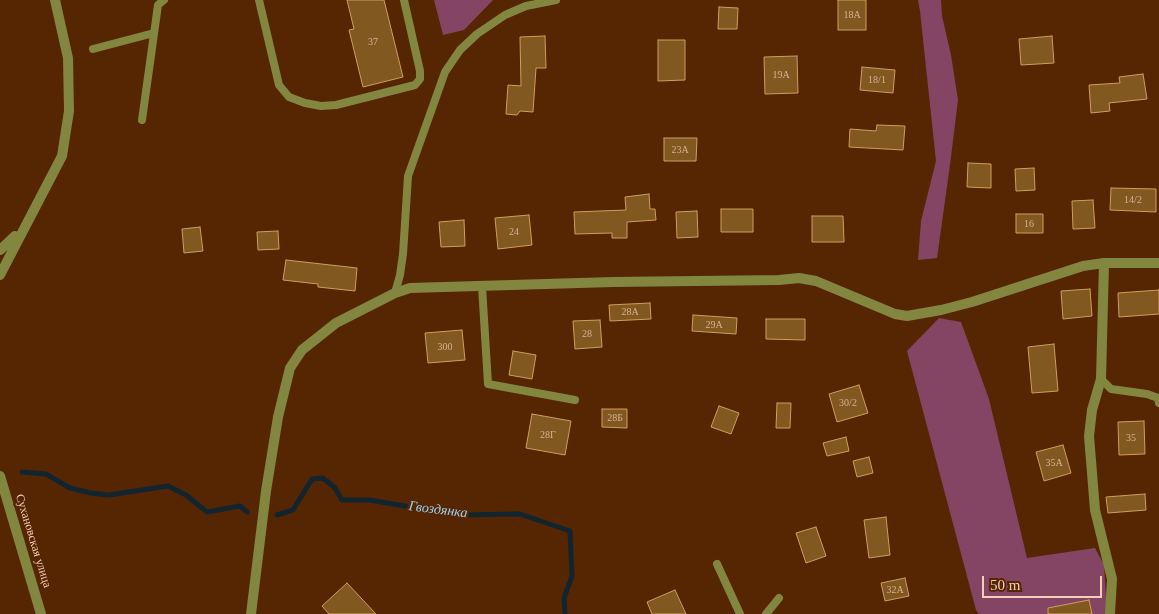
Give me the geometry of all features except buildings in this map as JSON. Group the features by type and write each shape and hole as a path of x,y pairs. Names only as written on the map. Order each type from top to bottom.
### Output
{"street":[{"path":"0,275 62,156 69,111 68,58 55,0"},
{"path":"0,250 26,224"},
{"path":"251,614 266,491 278,417 290,368 302,350 336,323 395,293 410,288 799,278 816,281 895,314 908,316 949,308 1084,266 1104,263 1159,264"},
{"path":"1104,263 1101,379 1092,410 1089,436 1095,510 1112,579 1110,614"},
{"name":"Сухановская улица","path":"0,476 42,614"}],"lane":[{"path":"142,120 158,5 164,0"},
{"path":"259,0 279,85 289,97 321,106 336,105 415,85 420,79 420,71 404,0"},
{"path":"395,293 403,254 408,176 445,72 460,50 477,34 505,15 526,6 556,0"},
{"path":"93,49 154,33"},
{"path":"482,286 488,384 575,400"},
{"path":"1101,379 1111,389 1147,394 1158,398 1159,402"},
{"path":"717,564 740,614"},
{"path":"766,614 779,598"}],"shaded area":[{"path":"434,0 493,0 464,30 443,35"},
{"path":"918,0 941,0 942,16 951,55 958,100 937,258 918,260 921,221 936,161"},
{"path":"939,318 961,322 989,399 1027,558 1095,548 1104,565 1107,614 979,614 976,610 907,351"}],"waterway":[{"name":"Гвоздянка","path":"22,472 46,474 70,488 109,495 168,486 186,495 207,512 240,506 247,512"},
{"name":"Гвоздянка","path":"277,515 293,510 312,479 323,478 335,488 342,500 370,500 456,515 520,514 570,531 572,576 564,598 565,614"}]}
